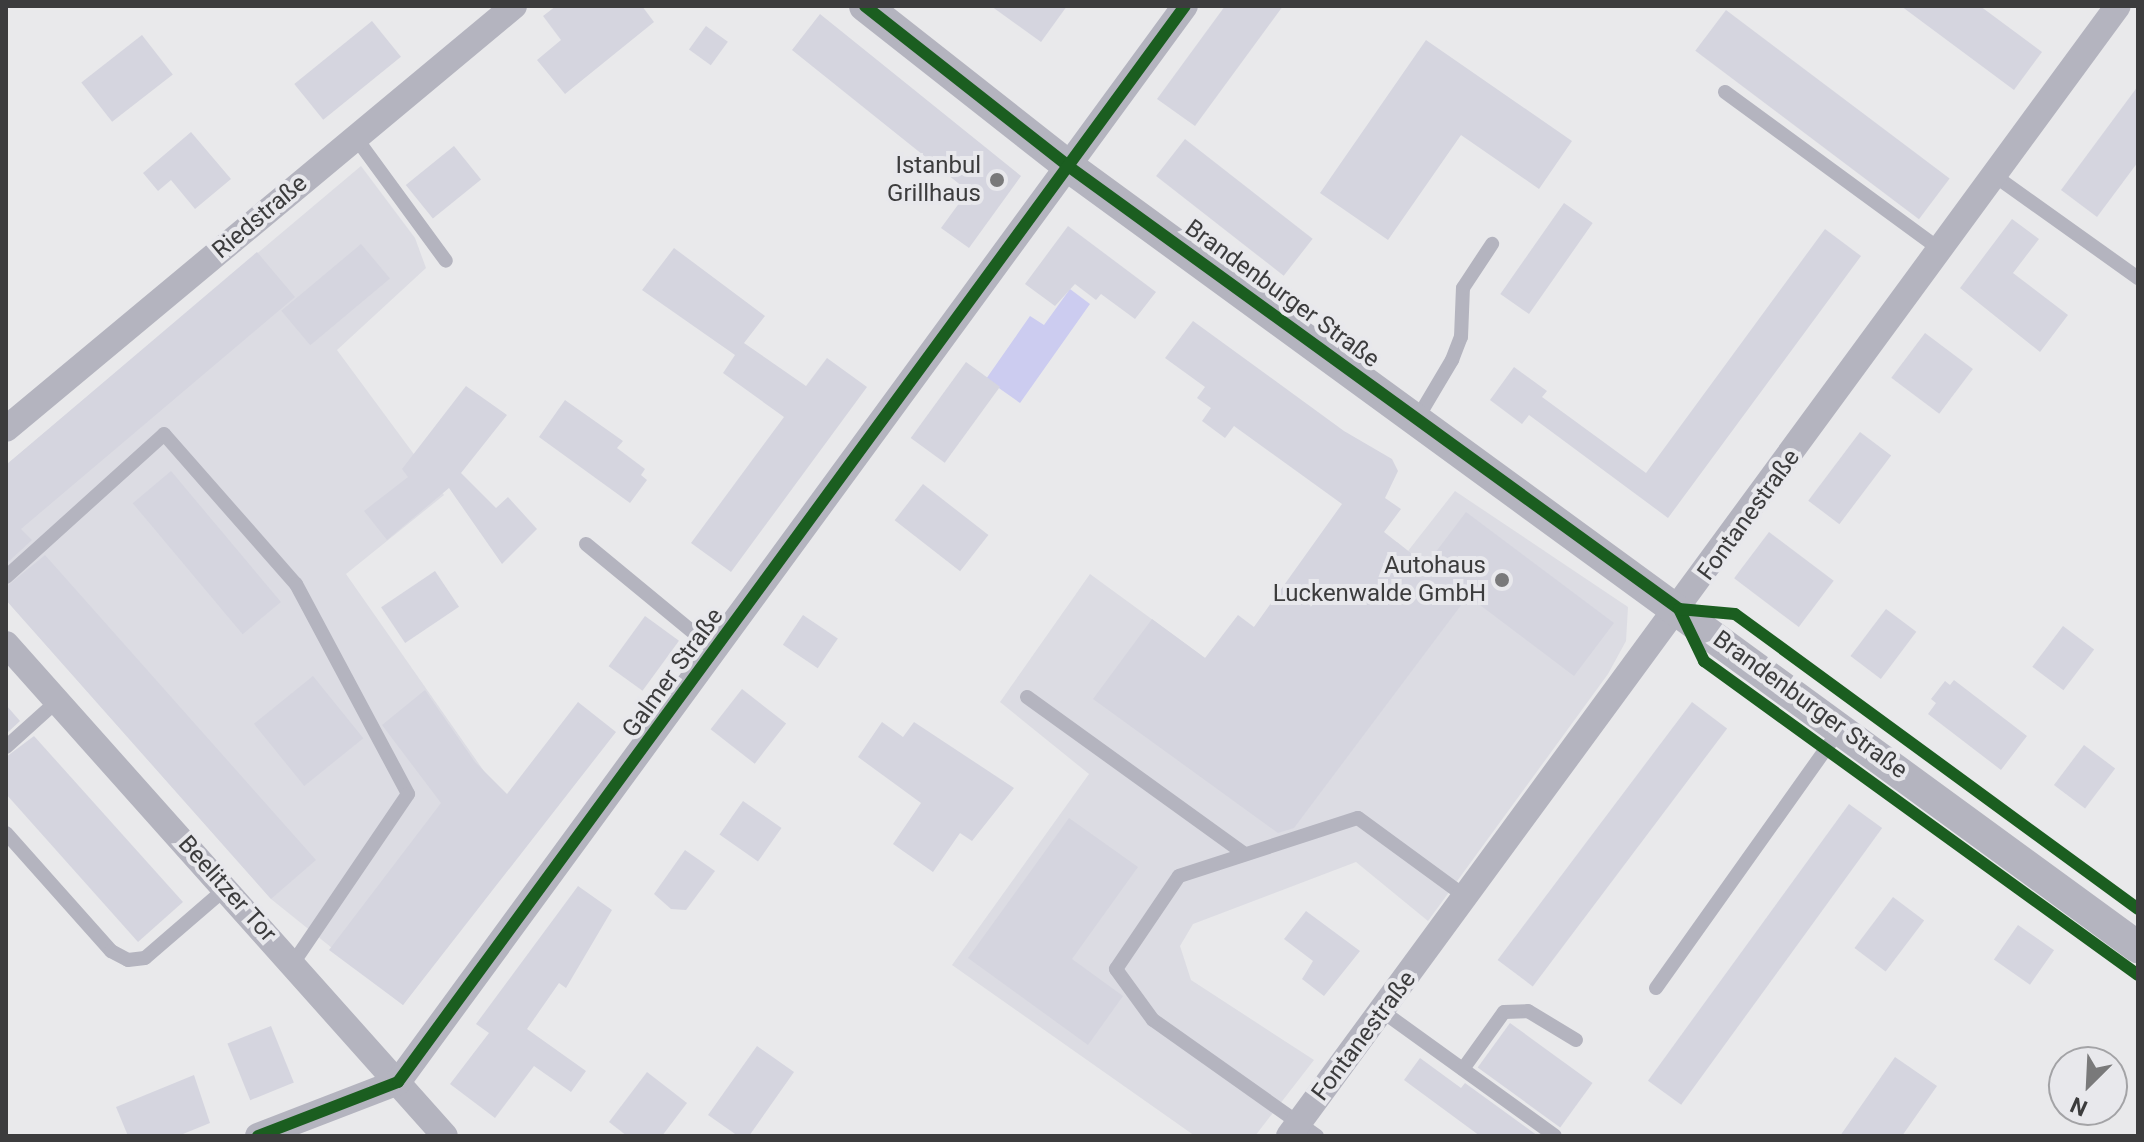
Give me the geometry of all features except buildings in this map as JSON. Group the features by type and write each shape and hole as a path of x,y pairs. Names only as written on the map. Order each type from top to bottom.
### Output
{"street":[{"name":"Riedstraße","path":"6,429 514,6"},
{"name":"Brandenburger Straße","path":"865,6 1068,166 1679,609 2138,947"},
{"name":"Galmer Straße","path":"398,1082 1185,6"},
{"name":"Fontanestraße","path":"1302,1132 1382,1011 2118,6"},
{"name":"Beelitzer Tor","path":"6,644 445,1136"},
{"path":"258,1136 398,1082"}],"lane":[{"path":"1725,92 1941,250"},
{"path":"356,138 446,261"},
{"path":"1995,176 2138,278"},
{"path":"1417,419 1452,360 1461,337 1463,288 1492,244"},
{"path":"6,577 164,434 296,584 408,794 293,963"},
{"path":"586,544 716,651"},
{"path":"1027,697 1243,853"},
{"path":"6,747 57,701"},
{"path":"1656,988 1841,728"},
{"path":"1302,1132 1153,1020 1116,969 1179,876 1358,818 1466,897"},
{"path":"6,833 111,951 128,960 145,958 226,888"},
{"path":"1382,1011 1555,1136"},
{"path":"1463,1069 1504,1012 1528,1011 1576,1040"}],"shaded area":[{"path":"361,166 415,238 426,268 337,350 444,495 346,574 530,837 403,1005 271,899 6,600 6,465"},
{"path":"1070,289 1090,304 1020,403 986,379 1030,316 1044,325"},
{"path":"1455,491 1628,607 1626,641 1608,674 1428,921 1356,862 1193,924 1180,946 1191,980 1314,1060 1255,1136 1195,1136 952,965 1089,774 1000,702 1090,574 1205,658 1254,627 1342,512 1392,548 1397,542 1408,551"}],"cycle path":[{"path":"865,6 1068,166 1679,609 1704,661 2138,975"},
{"path":"258,1136 398,1082 1185,6"},
{"path":"1679,609 1735,614 2138,909"}],"place":[{"name":"Istanbul Grillhaus","path":"997,180"},
{"name":"Autohaus Luckenwalde GmbH","path":"1502,580"}]}
